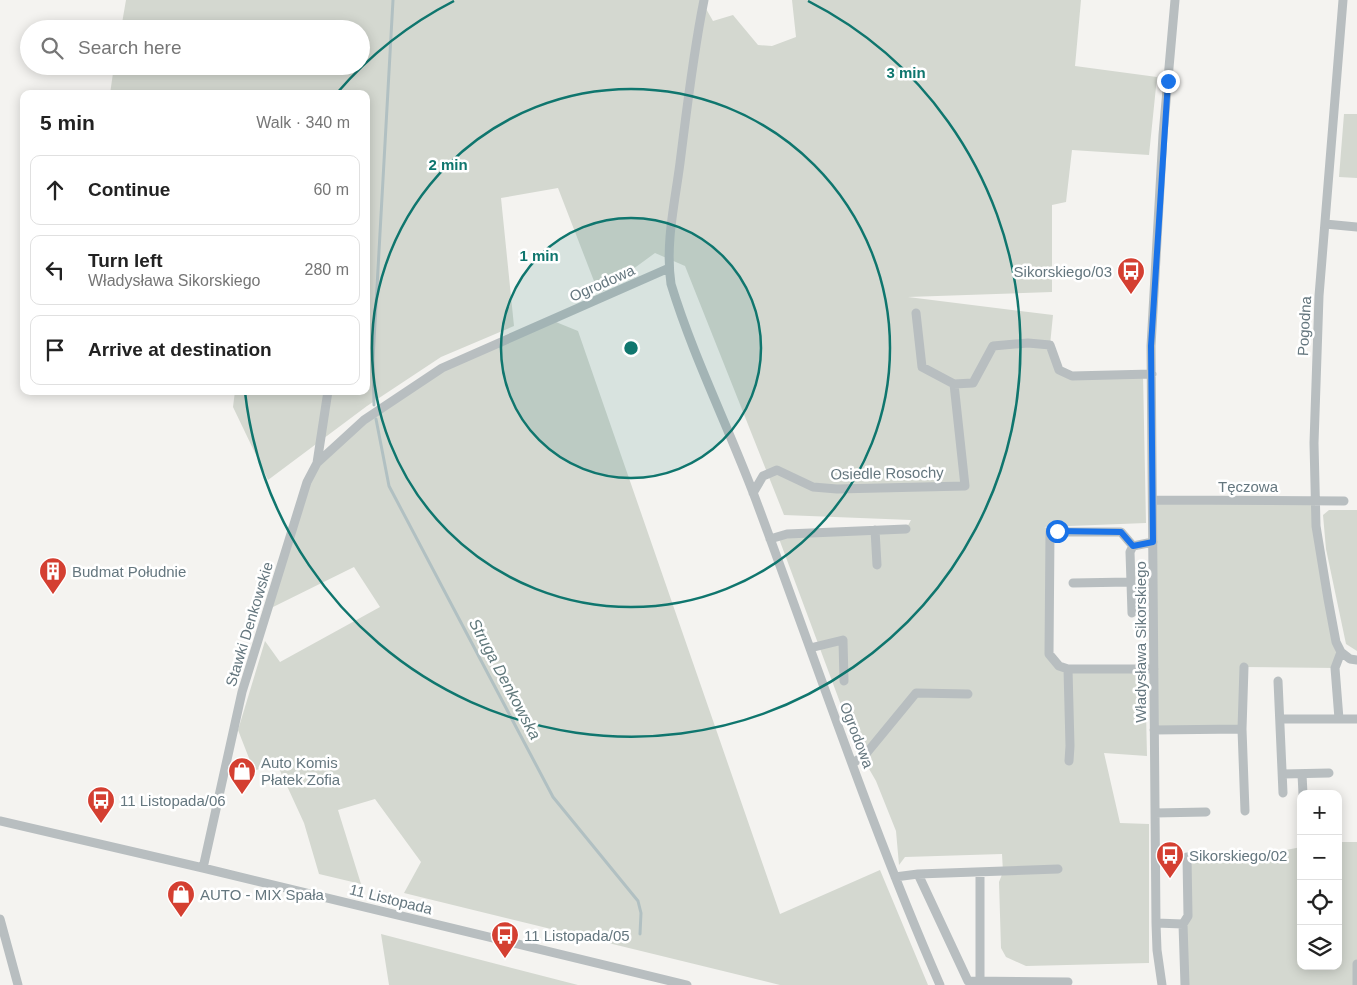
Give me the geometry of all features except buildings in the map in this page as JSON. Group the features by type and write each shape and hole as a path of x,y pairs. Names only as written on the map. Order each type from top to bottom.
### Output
{"street":[{"path":"704,0 691,75 672,227 669,268 681,314 753,493"},
{"name":"Władysława Sikorskiego","path":"1162,985 1157,950 1156,923 1151,346 1163,135 1175,0"},
{"name":"Pogodna","path":"1341,652 1336,642 1328,599 1314,500 1317,338 1343,0"},
{"path":"1325,224 1357,227"},
{"name":"Ogrodowa","path":"317,463 364,420 442,368 669,268"},
{"path":"916,313 922,367 954,384 973,383 993,346 1028,343 1050,345 1059,370 1072,376 1152,374"},
{"name":"Osiedle Rosochy","path":"753,493 763,476 777,470 813,488 837,490 965,486 954,384"},
{"name":"Stawki Denkowskie","path":"203,868 242,692 307,482 317,463 327,395"},
{"name":"Ogrodowa","path":"753,493 903,902 940,985"},
{"name":"Tęczowa","path":"1152,500 1344,501"},
{"path":"770,539 787,534 906,529"},
{"path":"875,530 877,565"},
{"path":"1133,546 1121,532 1050,532 1049,654 1059,666 1068,669 1154,669"},
{"path":"1133,546 1153,542"},
{"path":"1132,613 1130,552 1133,546"},
{"path":"1073,583 1130,582"},
{"path":"810,648 843,640 844,681"},
{"path":"1339,719 1335,668 1341,652 1350,659 1357,660"},
{"path":"1244,668 1242,729 1245,811"},
{"path":"1068,669 1069,761"},
{"path":"1278,681 1284,794"},
{"path":"853,763 865,755 916,693 968,694"},
{"path":"1281,719 1357,719"},
{"path":"1154,730 1242,729"},
{"path":"1283,774 1329,773"},
{"path":"1302,774 1303,790"},
{"path":"1155,813 1206,812"},
{"name":"11 Listopada","path":"0,821 687,985"},
{"path":"1185,985 1183,924 1188,916 1187,857"},
{"path":"895,877 918,874 1058,869"},
{"path":"980,873 980,984"},
{"path":"918,874 966,979 980,984 1068,982"},
{"path":"0,919 18,985"},
{"path":"1156,923 1183,924"},
{"path":"1357,964 1357,985"}],"shaded area":[{"path":"126,0 701,0 713,21 733,15 758,45 772,46 796,37 792,0 1081,0 1075,66 1157,77 1149,155 1072,150 1066,202 1052,205 1052,292 908,297 1053,315 1050,345 1063,373 1143,374 1146,523 1044,527 1061,531 1050,532 1049,654 1059,666 1145,669 1147,756 1104,753 1120,823 1149,824 1149,963 1026,966 1006,957 1001,948 999,882 1003,872 1002,854 905,857 899,865 896,831 876,781 857,748 778,536 906,529 911,520 784,515 685,266 655,253 599,294 558,188 501,198 514,326 441,357 367,406 268,480 233,407 234,395 370,395 370,90 111,90 113,75 370,75 370,20 123,20"},
{"path":"1344,114 1357,114 1357,178 1339,177"},
{"path":"551,320 578,331 780,914 880,870 928,985 780,985 404,893 421,862 375,799 338,810 361,884 319,874 304,823 276,762 254,771 238,730 265,641 280,662 380,607 354,567 269,609 317,463 364,420 442,368"},
{"path":"1153,500 1314,500 1338,647 1335,668 1244,667 1242,729 1154,730"},
{"path":"1329,510 1357,510 1357,651 1346,644 1326,549 1323,515"},
{"path":"1342,842 1357,842 1357,985 1185,985 1183,924 1188,915 1187,857 1266,854 1297,848 1297,970 1342,970"},
{"path":"381,934 578,985 389,985"}],"waterway":[{"name":"Struga Denkowska","path":"374,405 373,359 393,0"},
{"name":"Struga Denkowska","path":"376,419 389,486 553,797 638,901 641,913 640,934"}],"place":[{"name":"Sikorskiego/03","path":"1131,295"},
{"name":"Budmat Południe","path":"53,595"},
{"name":"Auto Komis Płatek Zofia","path":"242,795"},
{"name":"11 Listopada/06","path":"101,824"},
{"name":"Sikorskiego/02","path":"1170,879"},
{"name":"AUTO - MIX Spała","path":"181,918"},
{"name":"11 Listopada/05","path":"505,959"}],"route":[{"path":"1057,531 1121,532 1133,546 1141,542 1153,542 1151,346 1163,135 1168,81"}]}
